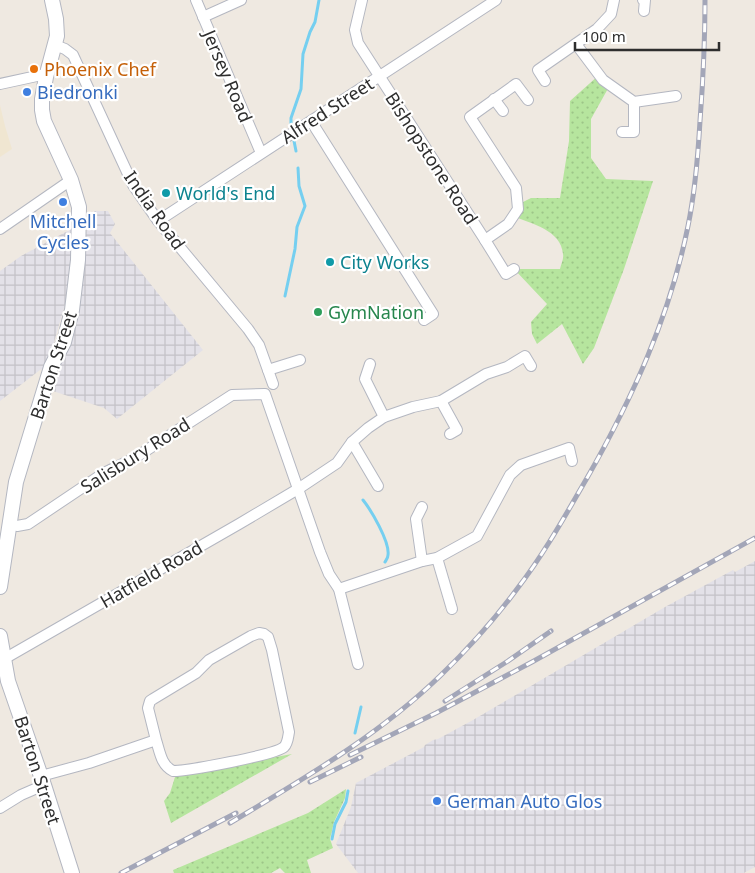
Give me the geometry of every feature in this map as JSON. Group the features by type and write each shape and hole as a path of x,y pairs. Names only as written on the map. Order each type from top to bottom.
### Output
{"main road":[{"name":"Barton Street","path":"0,587 16,482 51,367 64,342 72,310 78,260 79,207 71,180 44,121 42,99 46,74 57,36 52,0"},
{"name":"Barton Street","path":"0,636 4,659 4,684 42,781 72,873"}],"street":[{"name":"Jersey Road","path":"196,0 260,153"},
{"path":"204,17 241,0"},
{"name":"Bishopstone Road","path":"362,0 355,30 358,43 506,274 514,269"},
{"name":"Alfred Street","path":"158,221 496,0"},
{"path":"545,81 538,70 597,29 611,14 614,0"},
{"path":"644,0 644,11"},
{"name":"India Road","path":"55,44 73,55 133,185 158,221 248,329 259,345 273,384"},
{"path":"576,44 603,80 634,102 676,96"},
{"path":"0,84 46,74"},
{"name":"Bishopstone Road","path":"484,240 508,224 518,209 516,188 470,117 516,84 528,100"},
{"path":"494,99 503,111"},
{"path":"622,132 634,132 634,102"},
{"path":"312,120 433,314 424,320"},
{"path":"0,229 71,180"},
{"name":"Hatfield Road","path":"4,659 298,489 337,463 352,442 384,417 413,407 441,401 486,374 508,367 525,356 531,366"},
{"path":"268,370 300,360"},
{"path":"370,364 365,379 384,417"},
{"name":"Salisbury Road","path":"9,524 16,526 28,524 104,473 133,459 232,394 265,394 298,489"},
{"path":"441,401 457,430 450,434"},
{"path":"352,442 378,486"},
{"path":"340,589 422,561 437,558 477,536 510,475 521,465 568,443 572,461"},
{"path":"298,489 320,552 330,574 340,589 358,664"},
{"path":"422,507 416,519 422,561"},
{"path":"437,558 452,609"},
{"path":"260,633 268,637 289,732 288,741 285,746 279,750 212,766 173,770 167,768 163,762 156,740 148,708 150,701 196,674 209,660 251,636 260,633"},
{"path":"0,808 42,781 89,762 156,740"}],"shaded area":[{"path":"0,105 12,149 0,157"},
{"path":"94,211 108,211 115,224 110,233 203,350 117,419 104,408 53,391 78,302 86,233"},
{"path":"75,227 67,297 47,367 40,370 0,401 0,271 21,256"},
{"path":"755,561 755,867 744,873 358,873 336,844 351,807 356,783 473,720 665,607 733,570 735,572"}],"green space":[{"path":"599,75 610,85 591,119 591,158 606,179 653,181 624,269 594,348 583,364 562,324 537,344 532,334 531,322 547,304 514,269 560,269 563,254 557,239 551,234 537,225 513,216 517,205 531,198 560,198 569,141 570,101"},
{"path":"292,754 171,823 164,801 170,793 178,773"},
{"path":"346,789 345,798 334,822 330,839 333,848 307,860 311,873 285,873 280,868 271,873 174,873 173,870 308,813"}],"waterway":[{"path":"291,125 291,118 301,89 303,54 315,22 319,0"},
{"path":"294,141 296,151"},
{"path":"285,296 295,249 297,227 305,206 299,186 298,168"},
{"path":"363,500 375,518 386,542 388,555 385,562"},
{"path":"355,733 361,707"},
{"path":"332,839 335,824 346,802 348,791"}],"railway":[{"path":"230,823 339,756 391,718 440,676 480,634 527,576 579,492 604,448 648,356 671,292 680,259 690,213 697,161 703,76 705,0"},
{"path":"350,755 436,713 532,662 755,538"},
{"path":"445,701 551,631"},
{"path":"310,782 361,757"},
{"path":"121,873 236,813"}],"place":[{"name":"Phoenix Chef","path":"34,69"},
{"name":"Biedronki","path":"27,92"},
{"name":"World's End","path":"166,193"},
{"name":"Mitchell Cycles","path":"63,202"},
{"name":"City Works","path":"330,262"},
{"name":"GymNation","path":"318,312"},
{"name":"German Auto Glos","path":"437,801"}]}
